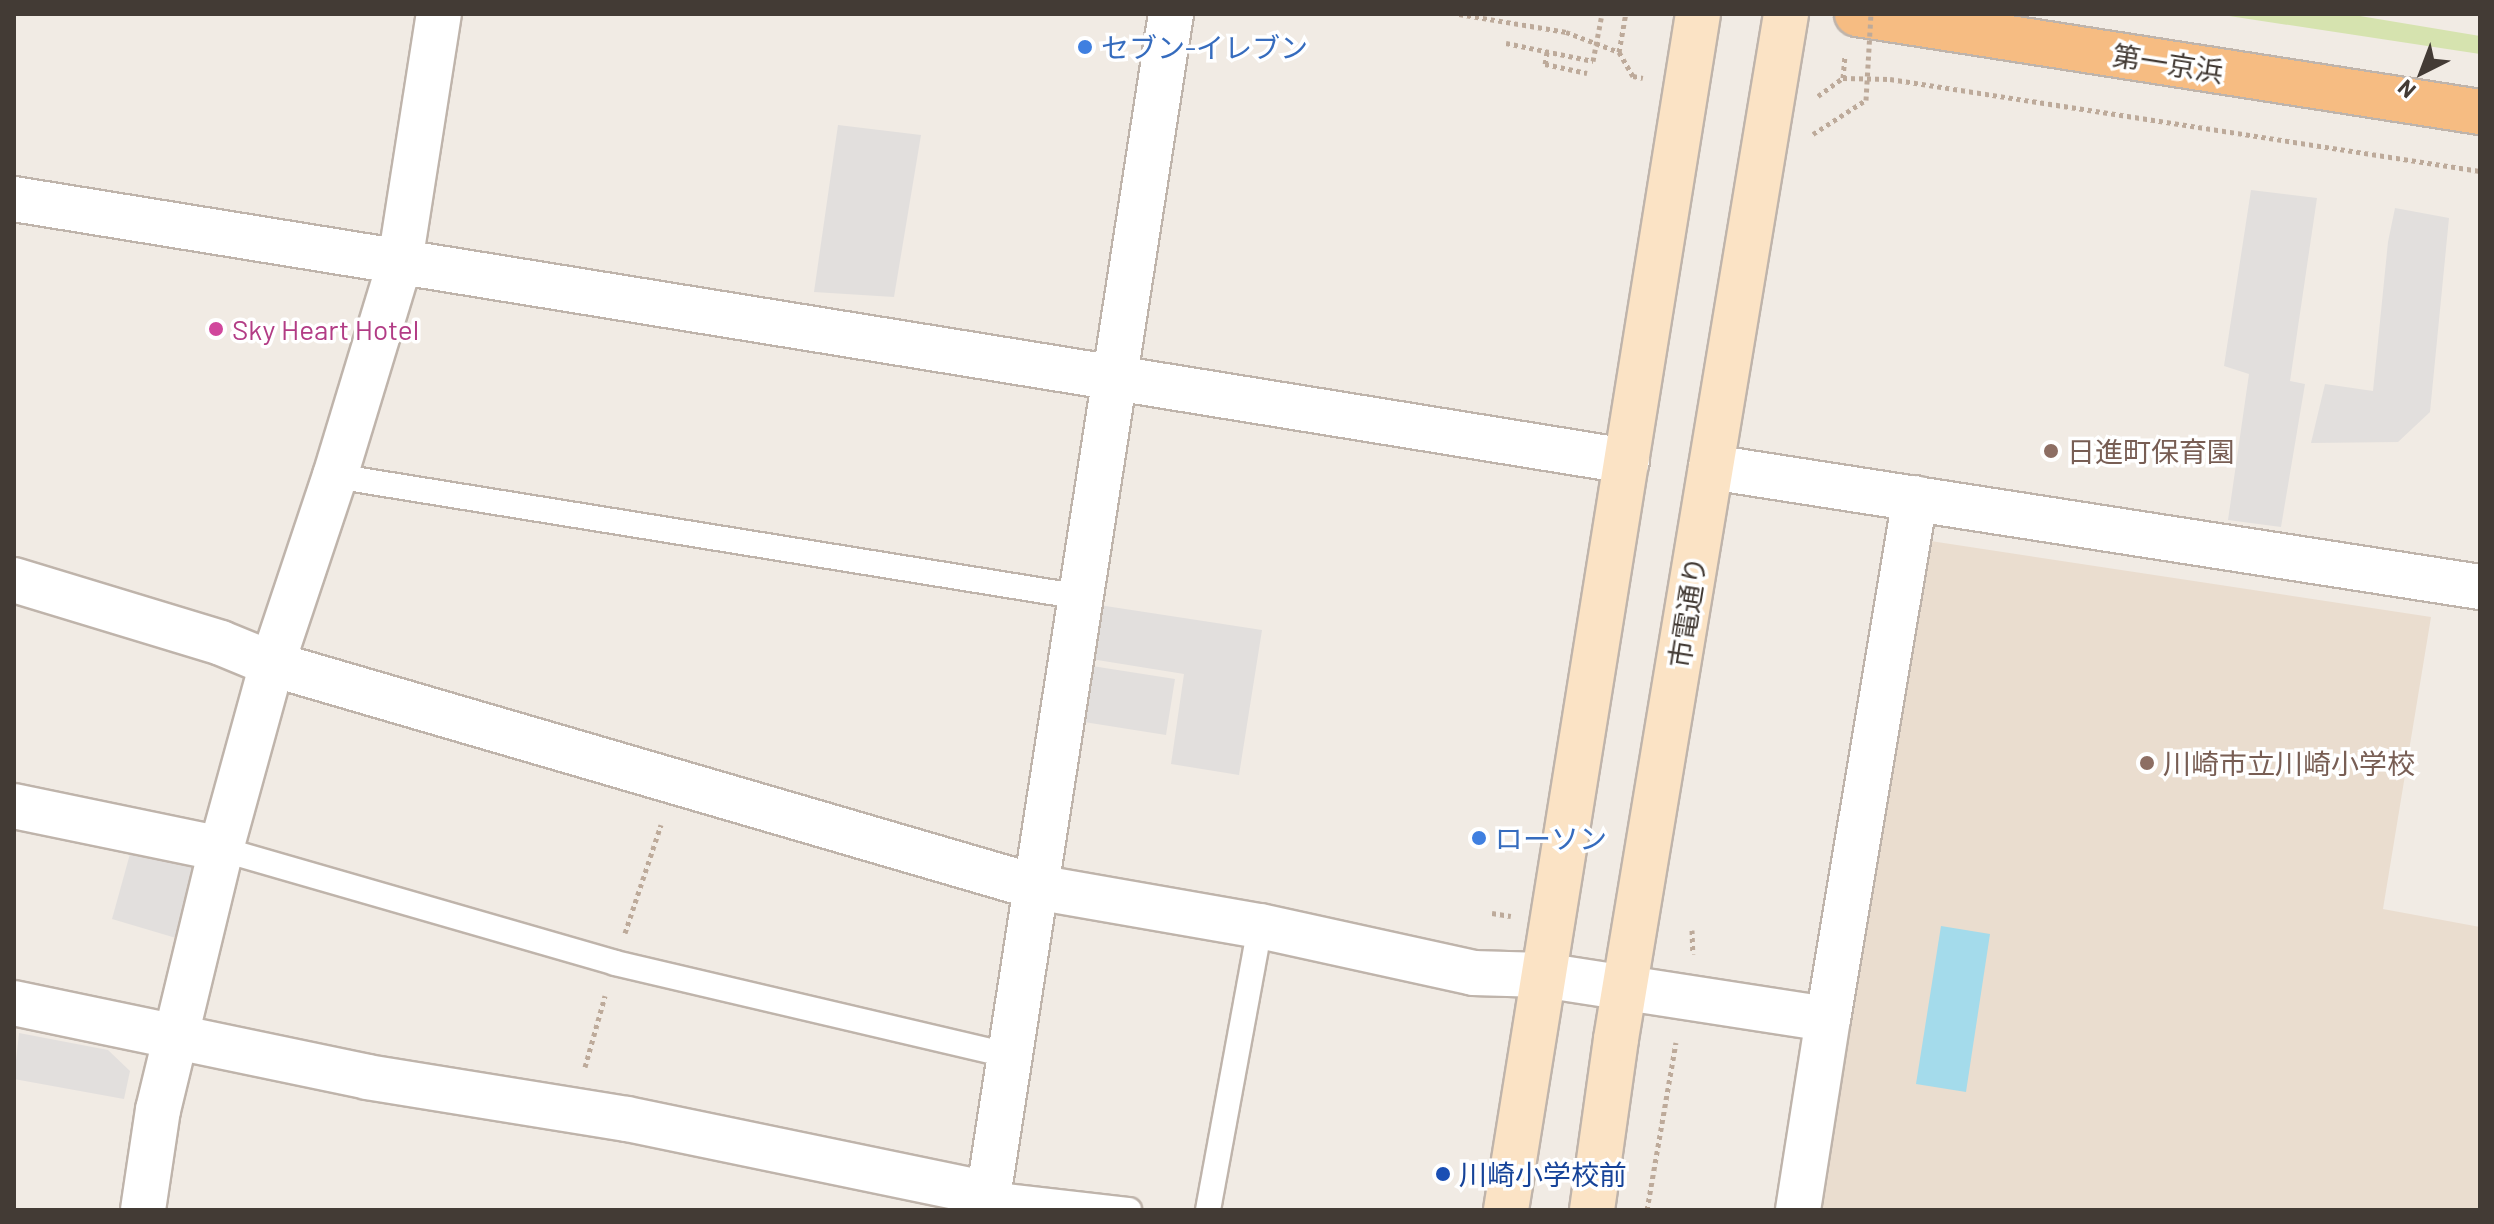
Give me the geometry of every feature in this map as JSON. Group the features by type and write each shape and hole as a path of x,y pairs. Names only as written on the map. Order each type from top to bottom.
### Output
{"highway":[{"name":"第一京浜","path":"1857,14 2480,112"}],"main road":[{"path":"1506,1210 1698,14"},
{"name":"市電通り","path":"1592,1210 1625,987 1786,14"}],"street":[{"path":"143,1210 158,1110 221,849 272,664 335,476 400,262 439,14"},
{"path":"14,1003 367,1077 627,1119 987,1202 1036,887 1077,693 1083,649 1081,597 1171,14"},
{"path":"14,199 1627,461"},
{"path":"1711,467 2480,587"},
{"path":"1798,1210 1915,498"},
{"path":"14,580 221,643 272,664 1036,887 1260,926 1473,973 1543,975 1828,1019"},
{"path":"14,806 221,849"}],"lane":[{"path":"335,476 1081,597"},
{"path":"221,849 615,963 1010,1056"},
{"path":"1208,1210 1260,926"},
{"path":"987,1202 1129,1210"}],"path":[{"path":"1459,14 1566,32 1619,52 1633,76"},
{"path":"1506,43 1593,61 1602,14"},
{"path":"1619,52 1626,14"},
{"path":"1801,142 1866,100 1871,14"},
{"path":"1547,52 1545,64 1587,73"},
{"path":"1810,102 1843,78 1890,79 2480,171"},
{"path":"1647,1210 1673,1048 1679,1034"}],"shaded area":[{"path":"838,125 921,135 894,297 814,292"},
{"path":"2251,190 2317,198 2290,381 2305,384 2281,527 2228,520 2249,374 2224,366"},
{"path":"2395,208 2449,218 2430,412 2398,442 2311,443 2325,384 2373,391 2388,242"},
{"name":"川崎市立川崎小学校","path":"1924,540 2431,617 2383,909 2480,927 2480,1210 1815,1210"},
{"path":"1099,605 1262,630 1239,775 1171,764 1184,674 1091,659"},
{"path":"1092,666 1175,679 1166,735 1084,722"},
{"path":"133,843 197,862 176,938 112,919"},
{"path":"19,1033 108,1050 130,1071 124,1099 14,1079"}],"green space":[{"path":"2216,14 2348,14 2480,36 2480,54"}],"water":[{"path":"1941,926 1990,934 1966,1092 1916,1084"}],"place":[{"name":"セブン-イレブン","path":"1085,47"},
{"name":"Sky Heart Hotel","path":"216,329"},
{"name":"日進町保育園","path":"2051,451"},
{"name":"川崎市立川崎小学校","path":"2147,763"},
{"name":"ローソン","path":"1479,838"},
{"name":"川崎小学校前","path":"1443,1174"}]}
